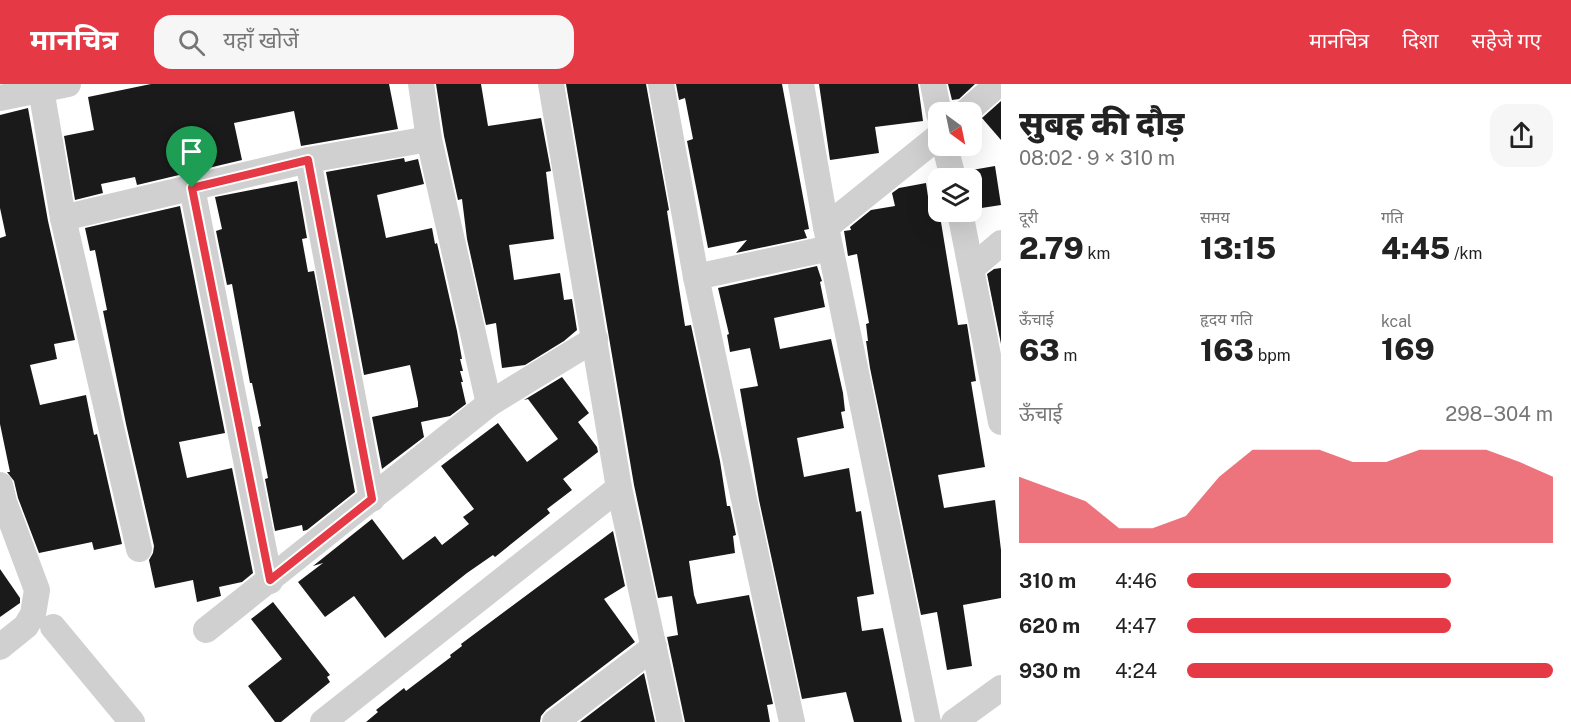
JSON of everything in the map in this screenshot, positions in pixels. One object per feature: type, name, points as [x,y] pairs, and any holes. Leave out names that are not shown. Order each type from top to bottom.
[{"type":"street","points":[[0,98],[68,84]]},
{"type":"street","points":[[421,84],[429,140],[489,404]]},
{"type":"street","points":[[551,84],[619,488],[670,722]]},
{"type":"street","points":[[661,84],[696,277],[792,722]]},
{"type":"street","points":[[801,84],[828,238],[928,722]]},
{"type":"street","points":[[933,84],[937,102]]},
{"type":"street","points":[[977,102],[998,84]]},
{"type":"street","points":[[41,89],[63,218],[139,549]]},
{"type":"street","points":[[63,218],[308,160],[429,140]]},
{"type":"street","points":[[696,277],[828,238],[928,145]]},
{"type":"street","points":[[308,160],[372,499]]},
{"type":"street","points":[[192,188],[270,580]]},
{"type":"street","points":[[962,222],[1001,422]]},
{"type":"street","points":[[972,268],[1001,243]]},
{"type":"street","points":[[206,630],[489,404],[595,339]]},
{"type":"street","points":[[323,722],[619,488]]},
{"type":"street","points":[[0,647],[26,626],[33,614],[37,590],[1,498]]},
{"type":"street","points":[[53,627],[132,722]]},
{"type":"street","points":[[555,722],[654,647]]},
{"type":"street","points":[[954,722],[1001,688]]},
{"type":"building","points":[[151,84],[389,84],[398,129],[301,146],[294,111],[234,123],[242,160],[137,185],[135,177],[101,184],[103,193],[75,200],[64,136],[94,130],[88,97]]},
{"type":"building","points":[[436,84],[481,84],[488,126],[541,118],[551,171],[546,172],[554,239],[509,245],[514,280],[560,273],[564,300],[572,299],[577,330],[564,341],[525,365],[502,368],[496,323],[486,325],[467,239],[462,199],[458,200],[444,136]]},
{"type":"building","points":[[566,84],[646,84],[669,210],[667,211],[685,326],[691,325],[720,461],[727,506],[730,506],[736,535],[733,536],[735,553],[689,561],[694,595],[697,604],[749,595],[773,704],[767,705],[770,722],[685,722],[667,637],[678,635],[672,596],[658,598],[634,485]]},
{"type":"building","points":[[676,84],[782,84],[809,229],[804,230],[807,238],[736,253],[747,240],[708,248],[687,141],[693,139],[685,98],[679,100]]},
{"type":"building","points":[[819,84],[918,84],[923,121],[875,127],[879,153],[830,160]]},
{"type":"building","points":[[948,84],[975,84],[959,99],[952,100]]},
{"type":"building","points":[[1001,101],[1001,140],[982,118]]},
{"type":"building","points":[[28,108],[48,221],[75,340],[54,344],[57,359],[30,365],[40,405],[86,395],[122,544],[94,550],[92,542],[39,553],[14,481],[7,472],[10,472],[0,424],[0,238],[6,236],[0,208],[0,115]]},
{"type":"building","points":[[404,158],[405,162],[418,159],[424,184],[377,195],[386,238],[432,228],[457,331],[463,371],[460,371],[463,382],[461,382],[466,404],[450,416],[421,422],[424,437],[382,469],[372,417],[418,407],[418,402],[410,365],[364,375],[326,172]]},
{"type":"building","points":[[995,166],[1001,205],[982,208],[982,168]]},
{"type":"building","points":[[297,181],[307,238],[302,239],[308,272],[314,271],[355,492],[307,530],[303,531],[302,525],[275,531],[258,427],[261,426],[252,383],[250,383],[232,284],[227,285],[216,231],[222,229],[215,197]]},
{"type":"building","points":[[926,183],[928,222],[941,222],[958,325],[967,324],[976,381],[971,382],[985,467],[938,475],[944,508],[995,500],[1001,550],[1001,598],[963,605],[972,666],[947,670],[937,612],[921,615],[870,368],[866,341],[868,341],[866,324],[869,323],[857,254],[848,256],[844,231],[851,230],[850,227],[871,210],[895,206],[892,193],[899,188]]},
{"type":"building","points":[[180,206],[225,433],[179,442],[187,478],[232,468],[253,573],[242,582],[219,587],[221,596],[197,602],[193,580],[155,588],[149,560],[154,546],[103,311],[107,310],[95,250],[90,251],[85,228]]},
{"type":"building","points":[[817,266],[822,281],[820,282],[825,307],[774,318],[780,349],[831,339],[843,393],[845,411],[841,412],[844,428],[797,438],[804,477],[849,468],[856,512],[861,511],[874,594],[857,597],[862,631],[883,628],[902,722],[854,722],[846,692],[802,699],[759,500],[740,389],[758,386],[750,348],[730,352],[727,335],[729,334],[718,288]]},
{"type":"building","points":[[1001,268],[1001,344],[987,274],[994,269]]},
{"type":"building","points":[[562,377],[589,413],[578,422],[597,447],[598,452],[563,479],[572,490],[547,509],[550,513],[495,557],[493,555],[467,573],[385,638],[354,596],[325,617],[298,582],[323,563],[313,566],[372,519],[403,560],[435,536],[442,545],[469,524],[463,517],[474,509],[441,466],[498,423],[527,462],[558,439],[528,399],[524,400]]},
{"type":"building","points":[[613,531],[625,586],[604,599],[635,642],[546,710],[540,722],[366,722],[378,712],[376,710],[404,688],[406,691],[451,657],[450,655],[462,646],[461,644]]},
{"type":"building","points":[[0,569],[20,598],[20,603],[0,617]]},
{"type":"building","points":[[273,602],[330,675],[327,677],[330,682],[281,722],[275,722],[248,686],[282,659],[251,619]]},
{"type":"building","points":[[644,673],[655,722],[580,722]]},
{"type":"route","points":[[308,160],[372,499],[270,580],[208,266],[192,188],[308,160]]}]
